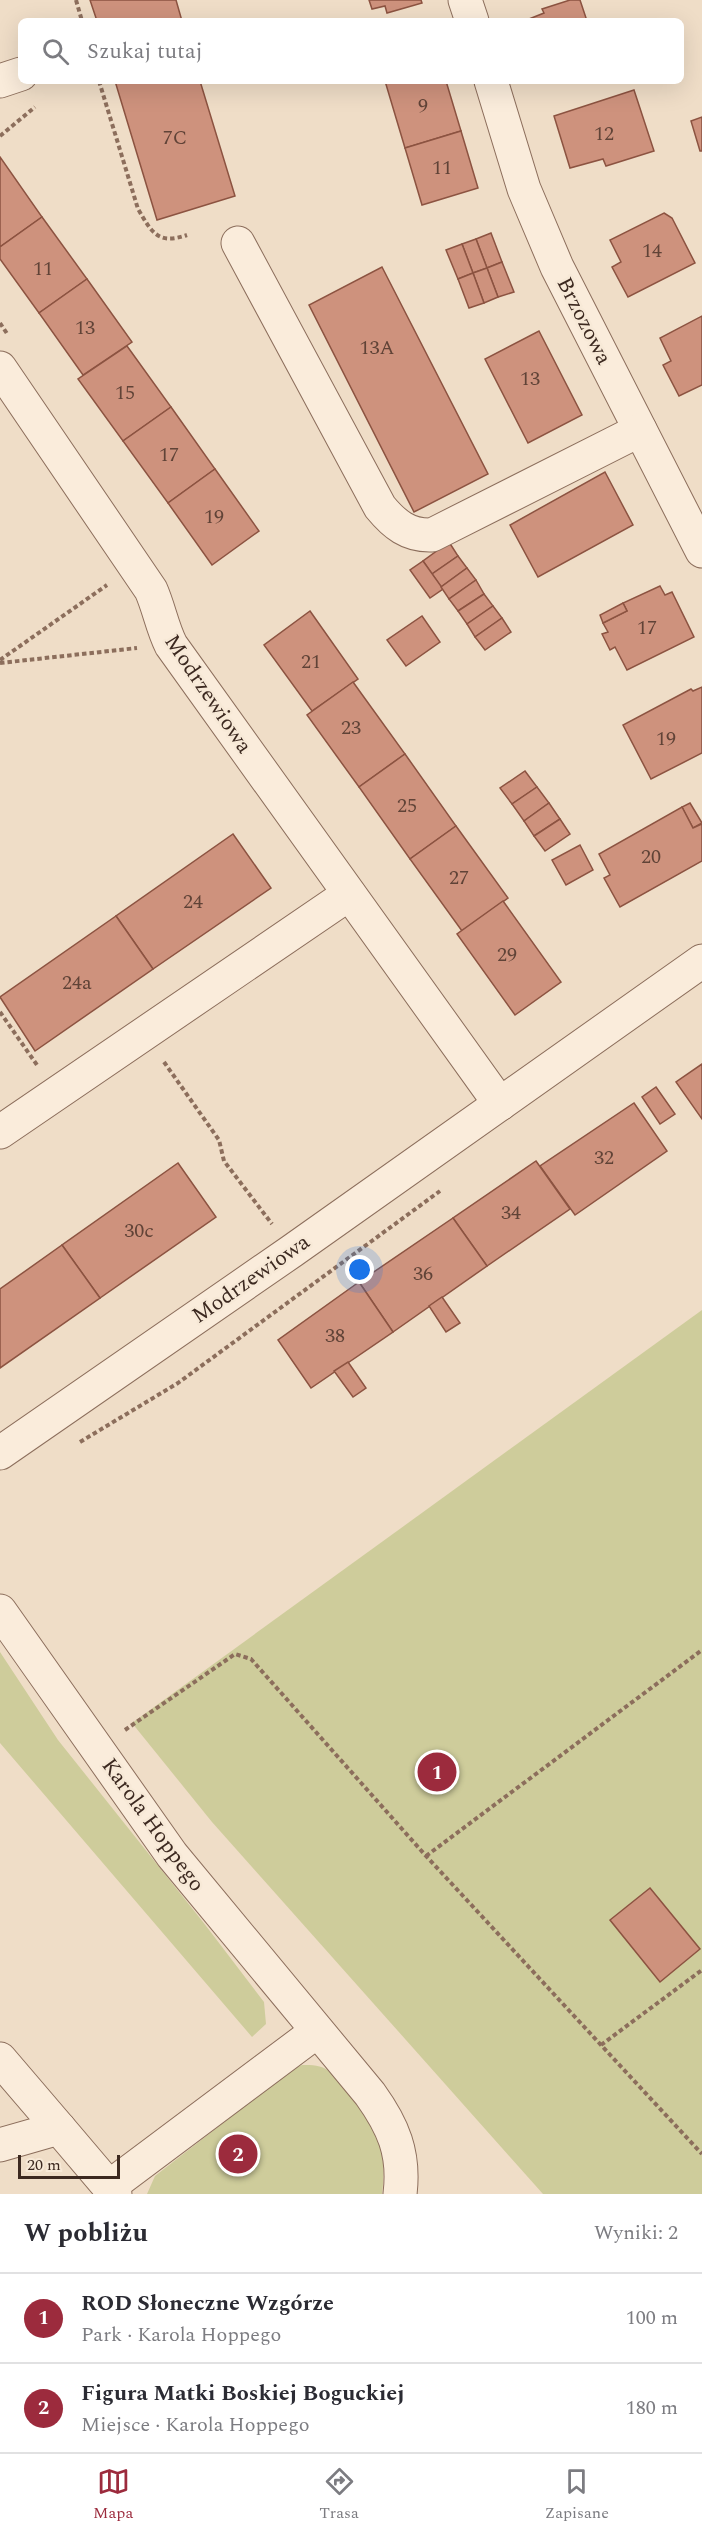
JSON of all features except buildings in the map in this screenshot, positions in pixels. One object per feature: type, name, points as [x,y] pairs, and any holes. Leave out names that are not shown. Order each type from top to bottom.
[{"type":"street","points":[[465,0],[471,18]]},
{"type":"street","points":[[0,81],[18,75]]},
{"type":"street","name":"Brzozowa","points":[[491,84],[524,189],[556,267],[702,551]]},
{"type":"street","points":[[238,243],[380,507],[391,521],[410,533],[432,536],[640,430]]},
{"type":"street","name":"Modrzewiowa","points":[[0,368],[134,566],[157,604],[163,629],[171,645],[500,1104]]},
{"type":"street","points":[[0,1132],[349,894]]},
{"type":"street","name":"Modrzewiowa","points":[[0,1453],[292,1251],[702,961]]},
{"type":"street","name":"Karola Hoppego","points":[[0,1611],[172,1855],[389,2120],[398,2145],[400,2194]]},
{"type":"street","points":[[0,2059],[112,2190],[316,2031]]},
{"type":"street","points":[[0,2145],[59,2128]]},
{"type":"path","points":[[76,0],[81,18]]},
{"type":"path","points":[[100,84],[138,210],[149,227],[164,239],[187,235]]},
{"type":"path","points":[[0,136],[36,106]]},
{"type":"path","points":[[0,661],[134,566]]},
{"type":"path","points":[[0,661],[171,645]]},
{"type":"path","points":[[0,1012],[38,1067]]},
{"type":"path","points":[[144,1034],[219,1140],[224,1161],[292,1251]]},
{"type":"path","points":[[426,1856],[702,1650]]},
{"type":"path","points":[[97,1749],[235,1654],[251,1659],[426,1856],[702,2154]]},
{"type":"path","points":[[602,2045],[702,1970]]},
{"type":"shaded area","points":[[702,1310],[702,2194],[543,2194],[212,1822],[132,1723]]},
{"type":"shaded area","points":[[0,1652],[58,1740],[264,2002],[266,2024],[252,2037],[0,1743]]},
{"type":"shaded area","points":[[302,2065],[320,2066],[329,2071],[343,2085],[367,2118],[381,2148],[382,2194],[147,2194],[155,2176],[291,2070]]},
{"type":"place","name":"ROD Słoneczne Wzgórze","points":[[437,1772]]},
{"type":"place","name":"Figura Matki Boskiej Boguckiej","points":[[238,2154]]}]
